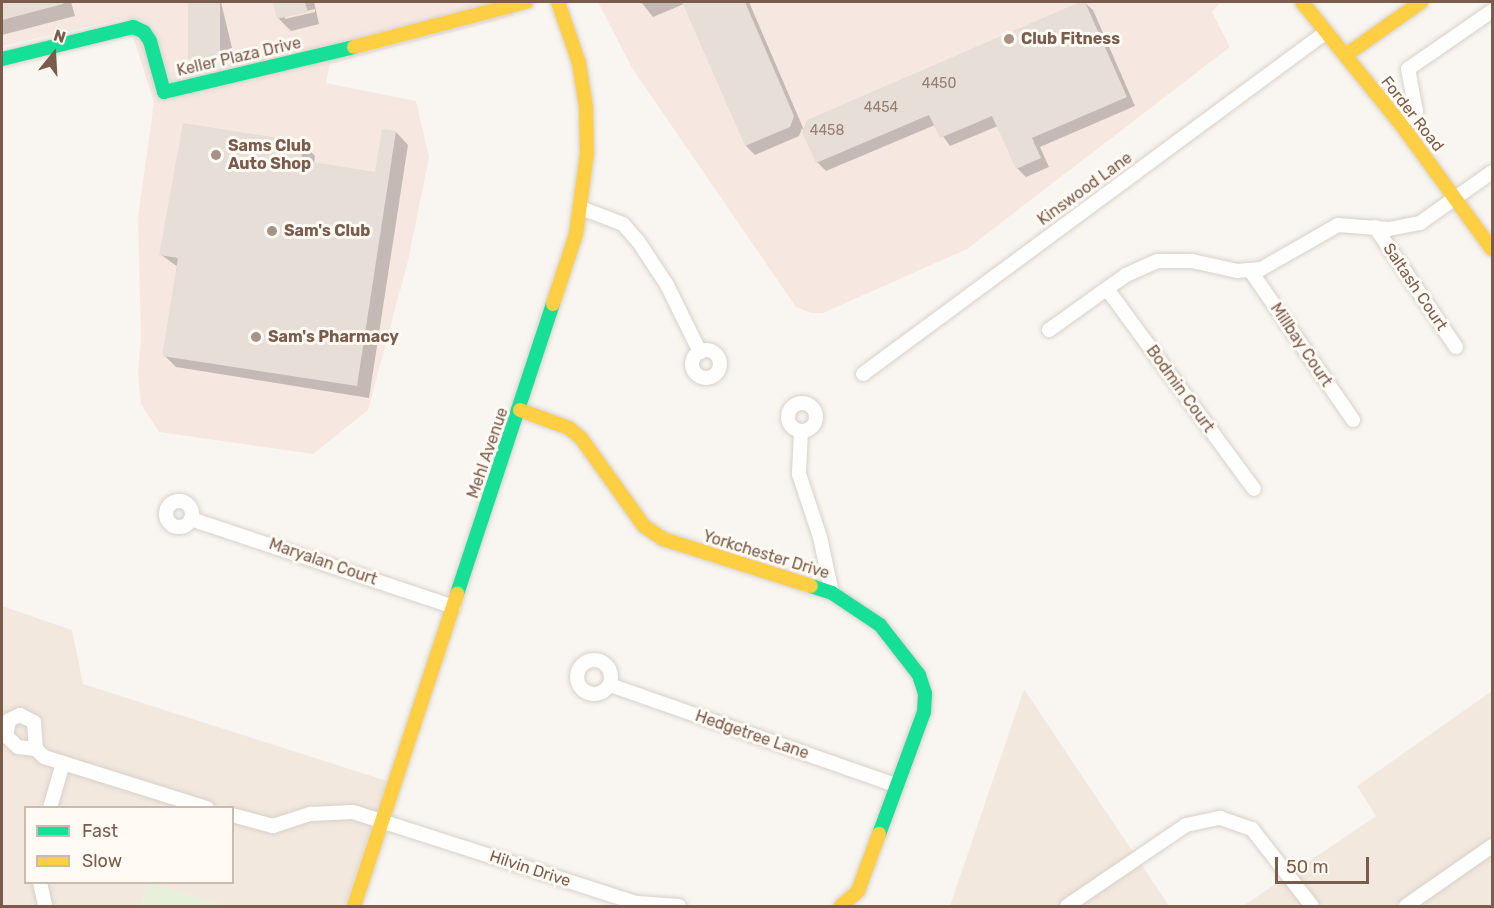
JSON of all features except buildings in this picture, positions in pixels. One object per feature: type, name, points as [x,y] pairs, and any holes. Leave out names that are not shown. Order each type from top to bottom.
[{"type":"street","name":"Keller Plaza Drive","points":[[2,59],[134,27],[144,32],[150,41],[164,92],[503,5],[526,2]]},
{"type":"street","name":"Mehl Avenue","points":[[354,906],[570,259],[581,208],[587,154],[586,107],[574,46],[558,2]]},
{"type":"street","name":"Forder Road","points":[[1302,2],[1400,123],[1492,249]]},
{"type":"street","points":[[1346,55],[1421,2]]},
{"type":"street","points":[[1400,123],[1416,111],[1408,69],[1492,11]]},
{"type":"street","name":"Kinswood Lane","points":[[863,374],[1326,32]]},
{"type":"street","points":[[1049,330],[1107,289],[1158,261],[1192,261],[1250,270],[1262,269],[1338,225],[1404,228],[1420,223],[1457,200],[1492,172]]},
{"type":"street","points":[[581,208],[623,224],[638,241],[667,285],[700,352]]},
{"type":"street","name":"Saltash Court","points":[[1375,227],[1456,347]]},
{"type":"street","name":"Millbay Court","points":[[1250,270],[1353,420]]},
{"type":"street","name":"Bodmin Court","points":[[1107,289],[1254,489]]},
{"type":"street","name":"Yorkchester Drive","points":[[520,410],[569,428],[581,438],[644,526],[663,538],[832,593],[880,625],[919,675],[925,694],[924,712],[895,785],[858,891],[841,906]]},
{"type":"street","points":[[801,431],[799,474],[820,537],[832,593]]},
{"type":"street","name":"Maryalan Court","points":[[191,519],[454,607]]},
{"type":"street","name":"Hedgetree Lane","points":[[610,685],[895,785]]},
{"type":"street","points":[[36,749],[44,757],[204,806]]},
{"type":"street","points":[[50,806],[63,763]]},
{"type":"street","name":"Hilvin Drive","points":[[234,816],[273,826],[334,811],[383,821],[637,903],[680,906]]},
{"type":"street","points":[[1067,906],[1186,825],[1220,818],[1252,829],[1311,906]]},
{"type":"street","points":[[1406,906],[1492,846]]},
{"type":"street","points":[[40,884],[45,906]]},
{"type":"shaded area","points":[[2,2],[508,2],[514,16],[330,64],[326,83],[416,101],[429,157],[408,261],[368,410],[313,454],[159,432],[141,404],[138,373],[141,338],[138,217],[154,102],[127,18],[2,46]]},
{"type":"shaded area","points":[[598,2],[1221,2],[1212,12],[1230,47],[967,249],[823,313],[811,313],[796,307],[632,68]]},
{"type":"shaded area","points":[[2,606],[72,630],[83,684],[387,781],[345,906],[225,906],[152,884],[234,884],[234,806],[24,806],[24,884],[149,884],[141,906],[2,906]]},
{"type":"shaded area","points":[[1024,689],[1169,906],[950,906]]},
{"type":"shaded area","points":[[1492,691],[1492,906],[1243,906],[1376,816],[1357,786]]},
{"type":"green space","points":[[149,884],[152,884],[225,906],[141,906]]},
{"type":"traffic: fast","points":[[2,59],[133,27],[144,32],[150,41],[164,92],[354,47]]},
{"type":"traffic: fast","points":[[457,594],[553,304]]},
{"type":"traffic: fast","points":[[811,586],[832,593],[880,625],[919,675],[925,694],[924,712],[879,834]]},
{"type":"traffic: slow","points":[[354,47],[526,2]]},
{"type":"traffic: slow","points":[[553,304],[576,234],[587,154],[586,107],[579,63],[558,2]]},
{"type":"traffic: slow","points":[[1302,2],[1400,123],[1492,249]]},
{"type":"traffic: slow","points":[[1346,55],[1421,2]]},
{"type":"traffic: slow","points":[[520,410],[569,428],[581,438],[644,526],[663,539],[811,586]]},
{"type":"traffic: slow","points":[[354,906],[457,594]]},
{"type":"traffic: slow","points":[[841,906],[858,891],[879,834]]},
{"type":"place","name":"Club Fitness","points":[[1009,39]]},
{"type":"place","name":"Sams Club Auto Shop","points":[[216,155]]},
{"type":"place","name":"Sam's Club","points":[[272,231]]},
{"type":"place","name":"Sam's Pharmacy","points":[[256,337]]}]
